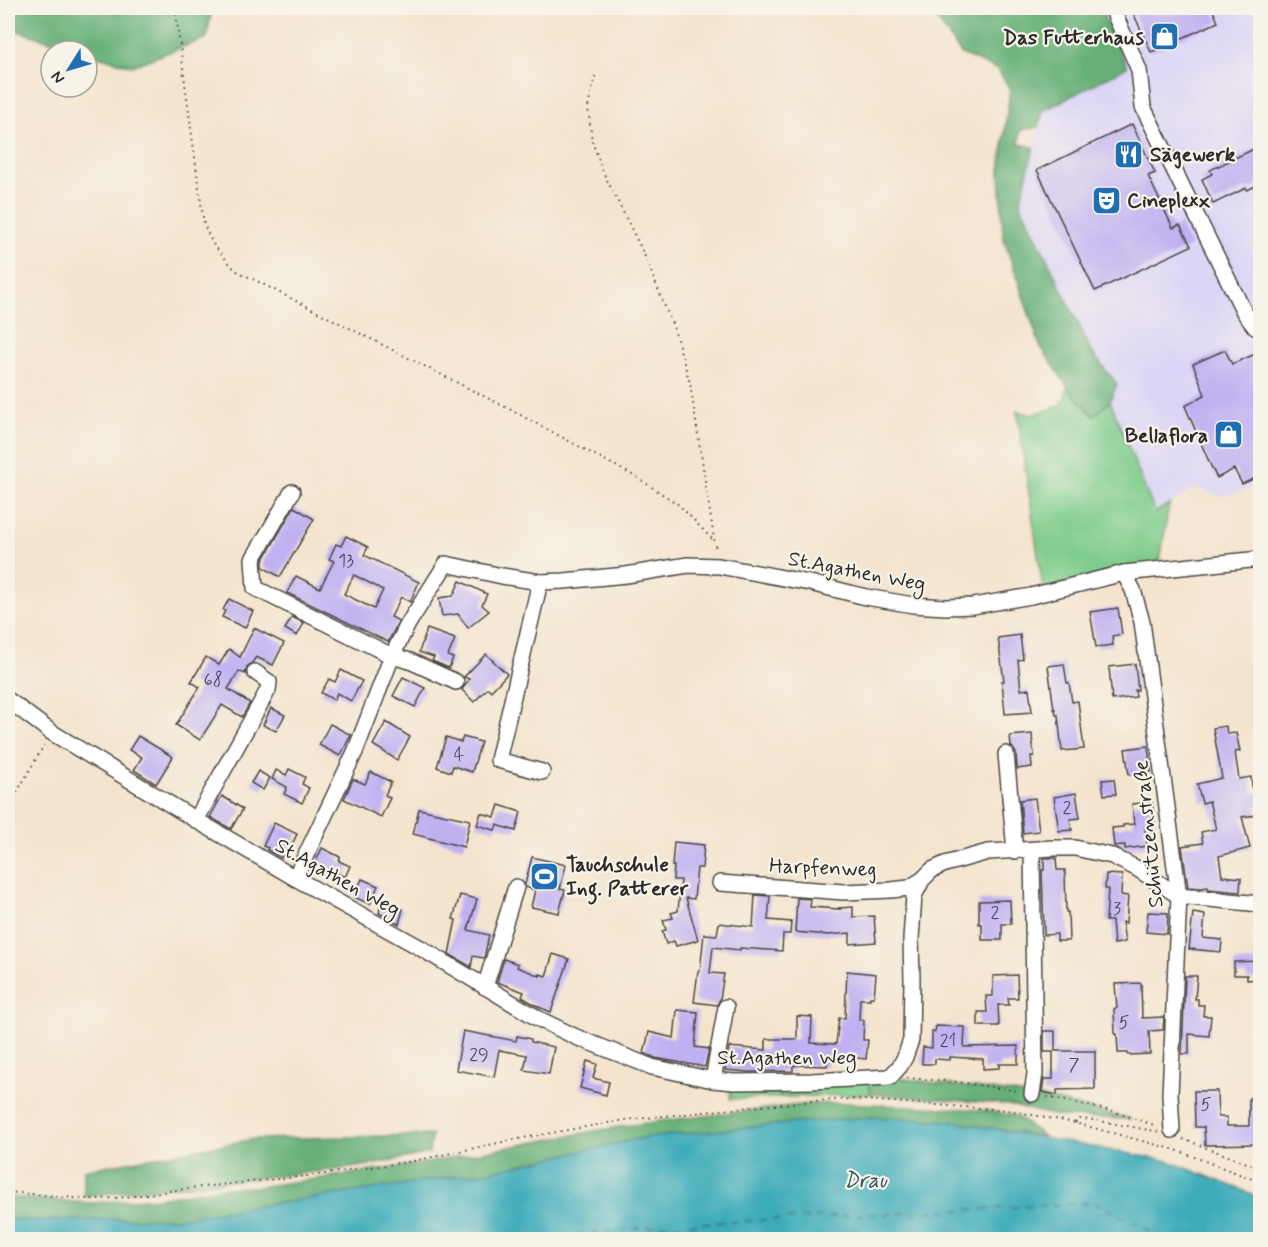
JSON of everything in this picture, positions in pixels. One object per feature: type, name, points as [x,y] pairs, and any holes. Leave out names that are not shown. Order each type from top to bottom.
[{"type":"street","points":[[1112,8],[1139,70],[1143,107],[1244,312],[1255,327],[1260,327]]},
{"type":"street","points":[[292,492],[253,559],[255,588],[392,656],[410,661],[456,682]]},
{"type":"street","name":"St.Agathen Weg","points":[[392,656],[408,624],[446,564],[540,582],[626,575],[688,566],[719,566],[810,583],[866,597],[913,605],[945,607],[973,606],[1031,596],[1124,573],[1260,559]]},
{"type":"street","name":"Schützenstraße","points":[[1124,573],[1133,590],[1142,622],[1179,896],[1170,1094],[1172,1133]]},
{"type":"street","points":[[540,582],[498,760],[542,772]]},
{"type":"street","points":[[295,878],[355,752],[392,656]]},
{"type":"street","points":[[196,820],[268,690],[269,682],[255,672]]},
{"type":"street","name":"St.Agathen Weg","points":[[8,700],[51,732],[196,820],[419,946],[539,1019],[576,1037],[652,1067],[713,1080],[812,1081],[890,1077]]},
{"type":"street","points":[[1006,754],[1015,851]]},
{"type":"street","points":[[890,1077],[900,1066],[911,1040],[914,896],[922,880],[932,870],[988,852],[1075,848],[1112,856],[1136,868],[1179,896],[1260,904]]},
{"type":"street","points":[[1032,850],[1035,1074],[1032,1094]]},
{"type":"street","name":"Harpfenweg","points":[[720,883],[844,892],[909,888],[922,880]]},
{"type":"street","points":[[485,987],[516,887]]},
{"type":"street","points":[[713,1080],[726,1007]]},
{"type":"path","points":[[175,8],[204,225],[213,244],[235,270],[638,478],[679,505],[714,541]]},
{"type":"path","points":[[595,76],[588,108],[592,141],[603,172],[643,252],[674,329],[690,383],[719,566]]},
{"type":"path","points":[[8,808],[51,732]]},
{"type":"path","points":[[890,1077],[958,1082],[1032,1094],[1112,1111],[1260,1168]]},
{"type":"path","points":[[8,1192],[88,1199],[117,1198],[325,1174],[414,1161],[517,1139],[625,1120],[852,1099],[1007,1110],[1075,1123],[1176,1150],[1260,1182]]},
{"type":"path","points":[[1075,1123],[1080,1119],[1094,1120],[1172,1133]]},
{"type":"shaded area","points":[[1100,8],[1260,8],[1260,487],[1222,496],[1195,488],[1155,514],[1110,401],[1117,384],[1093,354],[1020,203],[1043,111],[1127,67]]},
{"type":"green space","points":[[8,8],[212,8],[207,38],[132,66],[99,56],[99,39],[43,39],[8,28]]},
{"type":"green space","points":[[929,8],[1100,8],[1127,67],[1043,111],[1039,127],[1021,130],[1019,144],[1034,147],[1020,203],[1093,354],[1117,384],[1110,401],[1094,416],[1072,393],[1040,346],[1003,237],[1000,171],[1010,89],[998,70],[961,54]]},
{"type":"green space","points":[[1068,387],[1093,416],[1110,401],[1155,513],[1169,504],[1160,561],[1043,589],[1017,411],[1032,415],[1062,405]]},
{"type":"green space","points":[[898,1078],[1036,1096],[1131,1119],[1063,1117],[1004,1104],[871,1094],[868,1082]]},
{"type":"green space","points":[[868,1082],[871,1094],[730,1099],[731,1086]]},
{"type":"green space","points":[[848,1103],[982,1110],[1016,1116],[1045,1137],[951,1121],[876,1117],[791,1123],[642,1138],[486,1172],[179,1218],[35,1221],[8,1219],[8,1197],[91,1203],[157,1198],[220,1188],[259,1187],[419,1164],[659,1121],[809,1104]]},
{"type":"green space","points":[[432,1135],[429,1153],[371,1165],[84,1196],[84,1170],[254,1139]]},
{"type":"water","name":"Drau","points":[[876,1117],[951,1121],[1169,1161],[1260,1197],[1260,1239],[8,1239],[8,1219],[35,1221],[179,1218],[486,1172],[642,1138]]},
{"type":"building","name":"Das Futterhaus","points":[[1131,8],[1212,8],[1218,22],[1151,52]]},
{"type":"building","name":"Cineplexx","points":[[1132,124],[1155,173],[1148,176],[1173,228],[1180,225],[1191,246],[1095,291],[1037,170]]},
{"type":"building","points":[[1260,146],[1260,184],[1247,190],[1246,188],[1213,204],[1202,179],[1212,174],[1210,170]]},
{"type":"building","name":"Bellaflora","points":[[1225,350],[1232,364],[1260,352],[1260,476],[1242,484],[1234,469],[1217,478],[1185,406],[1205,395],[1193,364]]},
{"type":"building","points":[[294,507],[314,519],[280,577],[263,567],[263,561]]},
{"type":"building","points":[[346,536],[368,547],[364,555],[419,582],[410,602],[401,597],[391,617],[399,621],[388,642],[287,593],[296,576],[320,588],[334,561],[329,559],[336,544],[341,546]],"holes":[[[354,575],[383,590],[374,609],[344,594]]]},
{"type":"building","points":[[460,581],[487,594],[482,605],[489,611],[468,628],[458,614],[442,616],[439,598],[453,596]]},
{"type":"building","points":[[229,599],[253,611],[245,628],[222,617]]},
{"type":"building","points":[[1118,608],[1122,634],[1112,636],[1113,645],[1096,647],[1090,612]]},
{"type":"building","points":[[292,617],[304,623],[297,636],[285,629]]},
{"type":"building","points":[[254,628],[284,643],[273,665],[256,657],[247,667],[245,674],[239,671],[228,689],[250,703],[242,717],[222,705],[200,740],[176,725],[200,687],[191,682],[206,657],[219,665],[229,649],[240,657]]},
{"type":"building","points":[[427,629],[455,639],[448,656],[453,658],[449,668],[432,661],[434,657],[419,652]]},
{"type":"building","points":[[1020,635],[1023,659],[1018,660],[1021,690],[1029,689],[1032,712],[1005,714],[1002,681],[1004,681],[998,638]]},
{"type":"building","points":[[486,654],[507,674],[491,691],[488,688],[474,702],[462,690],[469,679],[464,677]]},
{"type":"building","points":[[1064,664],[1072,702],[1078,701],[1084,749],[1062,751],[1058,715],[1054,709],[1048,666]]},
{"type":"building","points":[[1135,664],[1138,690],[1135,690],[1136,697],[1112,700],[1109,667]]},
{"type":"building","points":[[341,670],[362,681],[351,701],[337,693],[334,700],[321,693],[329,679],[335,682]]},
{"type":"building","points":[[403,677],[425,688],[415,707],[393,696]]},
{"type":"building","points":[[271,708],[285,715],[276,731],[263,725]]},
{"type":"building","points":[[386,722],[410,737],[397,760],[373,745]]},
{"type":"building","points":[[330,724],[351,735],[340,756],[319,745]]},
{"type":"building","points":[[1226,726],[1227,734],[1236,733],[1240,751],[1235,752],[1239,779],[1251,777],[1253,793],[1259,793],[1260,805],[1256,806],[1257,815],[1242,817],[1250,848],[1219,856],[1222,876],[1241,878],[1240,892],[1208,889],[1208,887],[1188,887],[1182,846],[1203,843],[1201,832],[1216,829],[1209,801],[1202,803],[1197,784],[1222,778],[1213,728]]},
{"type":"building","points":[[1032,734],[1034,756],[1031,756],[1032,767],[1017,769],[1016,753],[1011,746],[1010,736]]},
{"type":"building","points":[[138,736],[173,757],[156,784],[134,770],[142,757],[129,750]]},
{"type":"building","points":[[446,737],[461,742],[463,737],[481,742],[472,772],[453,766],[451,772],[437,767]]},
{"type":"building","points":[[1148,746],[1151,772],[1129,775],[1125,749]]},
{"type":"building","points":[[289,769],[305,777],[302,784],[309,788],[302,803],[284,794],[287,787],[272,779],[276,770],[286,775]]},
{"type":"building","points":[[258,771],[270,778],[263,790],[251,783]]},
{"type":"building","points":[[371,772],[391,782],[385,795],[390,798],[381,817],[344,799],[353,779],[365,784]]},
{"type":"building","points":[[1114,779],[1116,794],[1104,795],[1102,780]]},
{"type":"building","points":[[1076,793],[1080,818],[1070,819],[1072,830],[1059,831],[1054,797]]},
{"type":"building","points":[[222,796],[243,809],[231,829],[210,817]]},
{"type":"building","points":[[1035,798],[1039,831],[1023,833],[1020,800]]},
{"type":"building","points":[[1152,802],[1155,826],[1145,827],[1147,846],[1125,849],[1125,845],[1114,846],[1112,828],[1134,824],[1132,804]]},
{"type":"building","points":[[499,805],[521,812],[516,831],[497,825],[495,830],[477,825],[481,813],[495,817]]},
{"type":"building","points":[[419,809],[470,820],[464,847],[413,834]]},
{"type":"building","points":[[274,823],[297,834],[286,857],[283,855],[281,858],[263,846]]},
{"type":"building","points":[[674,842],[704,845],[702,868],[697,868],[694,899],[686,898],[698,940],[676,946],[674,941],[666,944],[662,931],[666,930],[663,920],[673,918],[671,913],[678,911],[681,880],[673,880]]},
{"type":"building","points":[[322,848],[340,857],[339,861],[350,866],[345,877],[335,872],[331,880],[312,870]]},
{"type":"building","name":"Tauchschule Ing. Patterer","points":[[532,857],[566,865],[560,889],[565,890],[559,913],[531,907],[535,890],[525,887],[525,884]]},
{"type":"building","points":[[1044,858],[1056,858],[1057,870],[1065,870],[1069,941],[1057,941],[1057,934],[1044,935],[1042,870],[1044,870]]},
{"type":"building","points":[[1106,874],[1122,875],[1121,895],[1128,896],[1126,923],[1122,922],[1125,942],[1114,944],[1112,921],[1106,921],[1108,889],[1105,889]]},
{"type":"building","points":[[362,879],[378,886],[370,904],[354,897]]},
{"type":"building","points":[[460,895],[477,899],[468,930],[489,935],[484,958],[473,956],[471,967],[449,954],[456,920],[453,919]]},
{"type":"building","points":[[755,895],[770,896],[768,920],[791,922],[790,934],[783,934],[782,951],[713,947],[710,973],[724,974],[720,999],[717,1005],[694,1002],[704,934],[717,935],[719,923],[753,927]]},
{"type":"building","points":[[797,898],[811,899],[810,907],[840,909],[853,907],[853,917],[874,916],[876,942],[850,944],[850,933],[828,935],[795,932]]},
{"type":"building","points":[[1010,900],[1011,924],[1002,924],[1002,940],[982,940],[979,901]]},
{"type":"building","points":[[381,903],[403,909],[399,924],[379,913]]},
{"type":"building","points":[[1148,912],[1168,913],[1167,934],[1146,932]]},
{"type":"building","points":[[1193,913],[1205,915],[1203,938],[1222,940],[1221,952],[1189,949]]},
{"type":"building","points":[[553,954],[569,959],[551,1012],[522,997],[524,992],[497,982],[504,959],[518,964],[517,967],[546,976]]},
{"type":"building","points":[[1260,961],[1260,979],[1247,980],[1247,975],[1234,975],[1234,962]]},
{"type":"building","points":[[847,971],[876,974],[874,997],[860,999],[859,1020],[864,1020],[863,1040],[868,1040],[866,1059],[828,1058],[827,1066],[793,1065],[793,1071],[725,1070],[729,1047],[766,1050],[766,1039],[797,1039],[797,1016],[812,1017],[811,1043],[836,1044],[839,1018],[845,1018]]},
{"type":"building","points":[[1017,975],[1018,998],[1008,998],[1009,1005],[998,1005],[999,1026],[978,1026],[978,1012],[987,1012],[986,996],[993,996],[993,976]]},
{"type":"building","points":[[1185,976],[1197,976],[1195,999],[1198,999],[1198,1005],[1204,1005],[1203,1016],[1211,1016],[1209,1036],[1189,1034],[1189,1054],[1182,1054]]},
{"type":"building","points":[[1141,983],[1142,1018],[1164,1017],[1163,1030],[1149,1031],[1150,1054],[1118,1053],[1117,1034],[1115,1034],[1114,1009],[1117,1008],[1115,984]]},
{"type":"building","points":[[677,1010],[698,1012],[695,1047],[709,1049],[705,1067],[655,1058],[644,1053],[649,1032],[674,1038]]},
{"type":"building","points":[[936,1026],[965,1027],[964,1047],[1018,1046],[1018,1064],[999,1064],[999,1068],[983,1069],[983,1059],[950,1057],[950,1060],[935,1059],[935,1064],[922,1064],[923,1047],[932,1048],[932,1032],[935,1032]]},
{"type":"building","points":[[463,1031],[516,1041],[517,1036],[554,1047],[549,1074],[524,1070],[527,1055],[499,1050],[494,1077],[456,1070]]},
{"type":"building","points":[[1044,1031],[1055,1031],[1055,1051],[1095,1051],[1095,1089],[1057,1090],[1057,1095],[1042,1092],[1044,1079],[1053,1079],[1053,1052],[1044,1052]]},
{"type":"building","points":[[587,1061],[597,1064],[593,1078],[609,1082],[606,1095],[580,1088]]},
{"type":"building","points":[[1194,1091],[1217,1091],[1218,1117],[1227,1117],[1227,1126],[1249,1126],[1249,1098],[1260,1098],[1260,1144],[1205,1145],[1204,1127],[1195,1127]]},
{"type":"ferry route","points":[[521,1240],[670,1225],[1096,1203],[1168,1240]]},
{"type":"place","name":"Das Futterhaus","points":[[1165,37]]},
{"type":"place","name":"Sägewerk","points":[[1129,154]]},
{"type":"place","name":"Cineplexx","points":[[1106,200]]},
{"type":"place","name":"Bellaflora","points":[[1229,435]]},
{"type":"place","name":"Tauchschule Ing. Patterer","points":[[545,876]]}]
